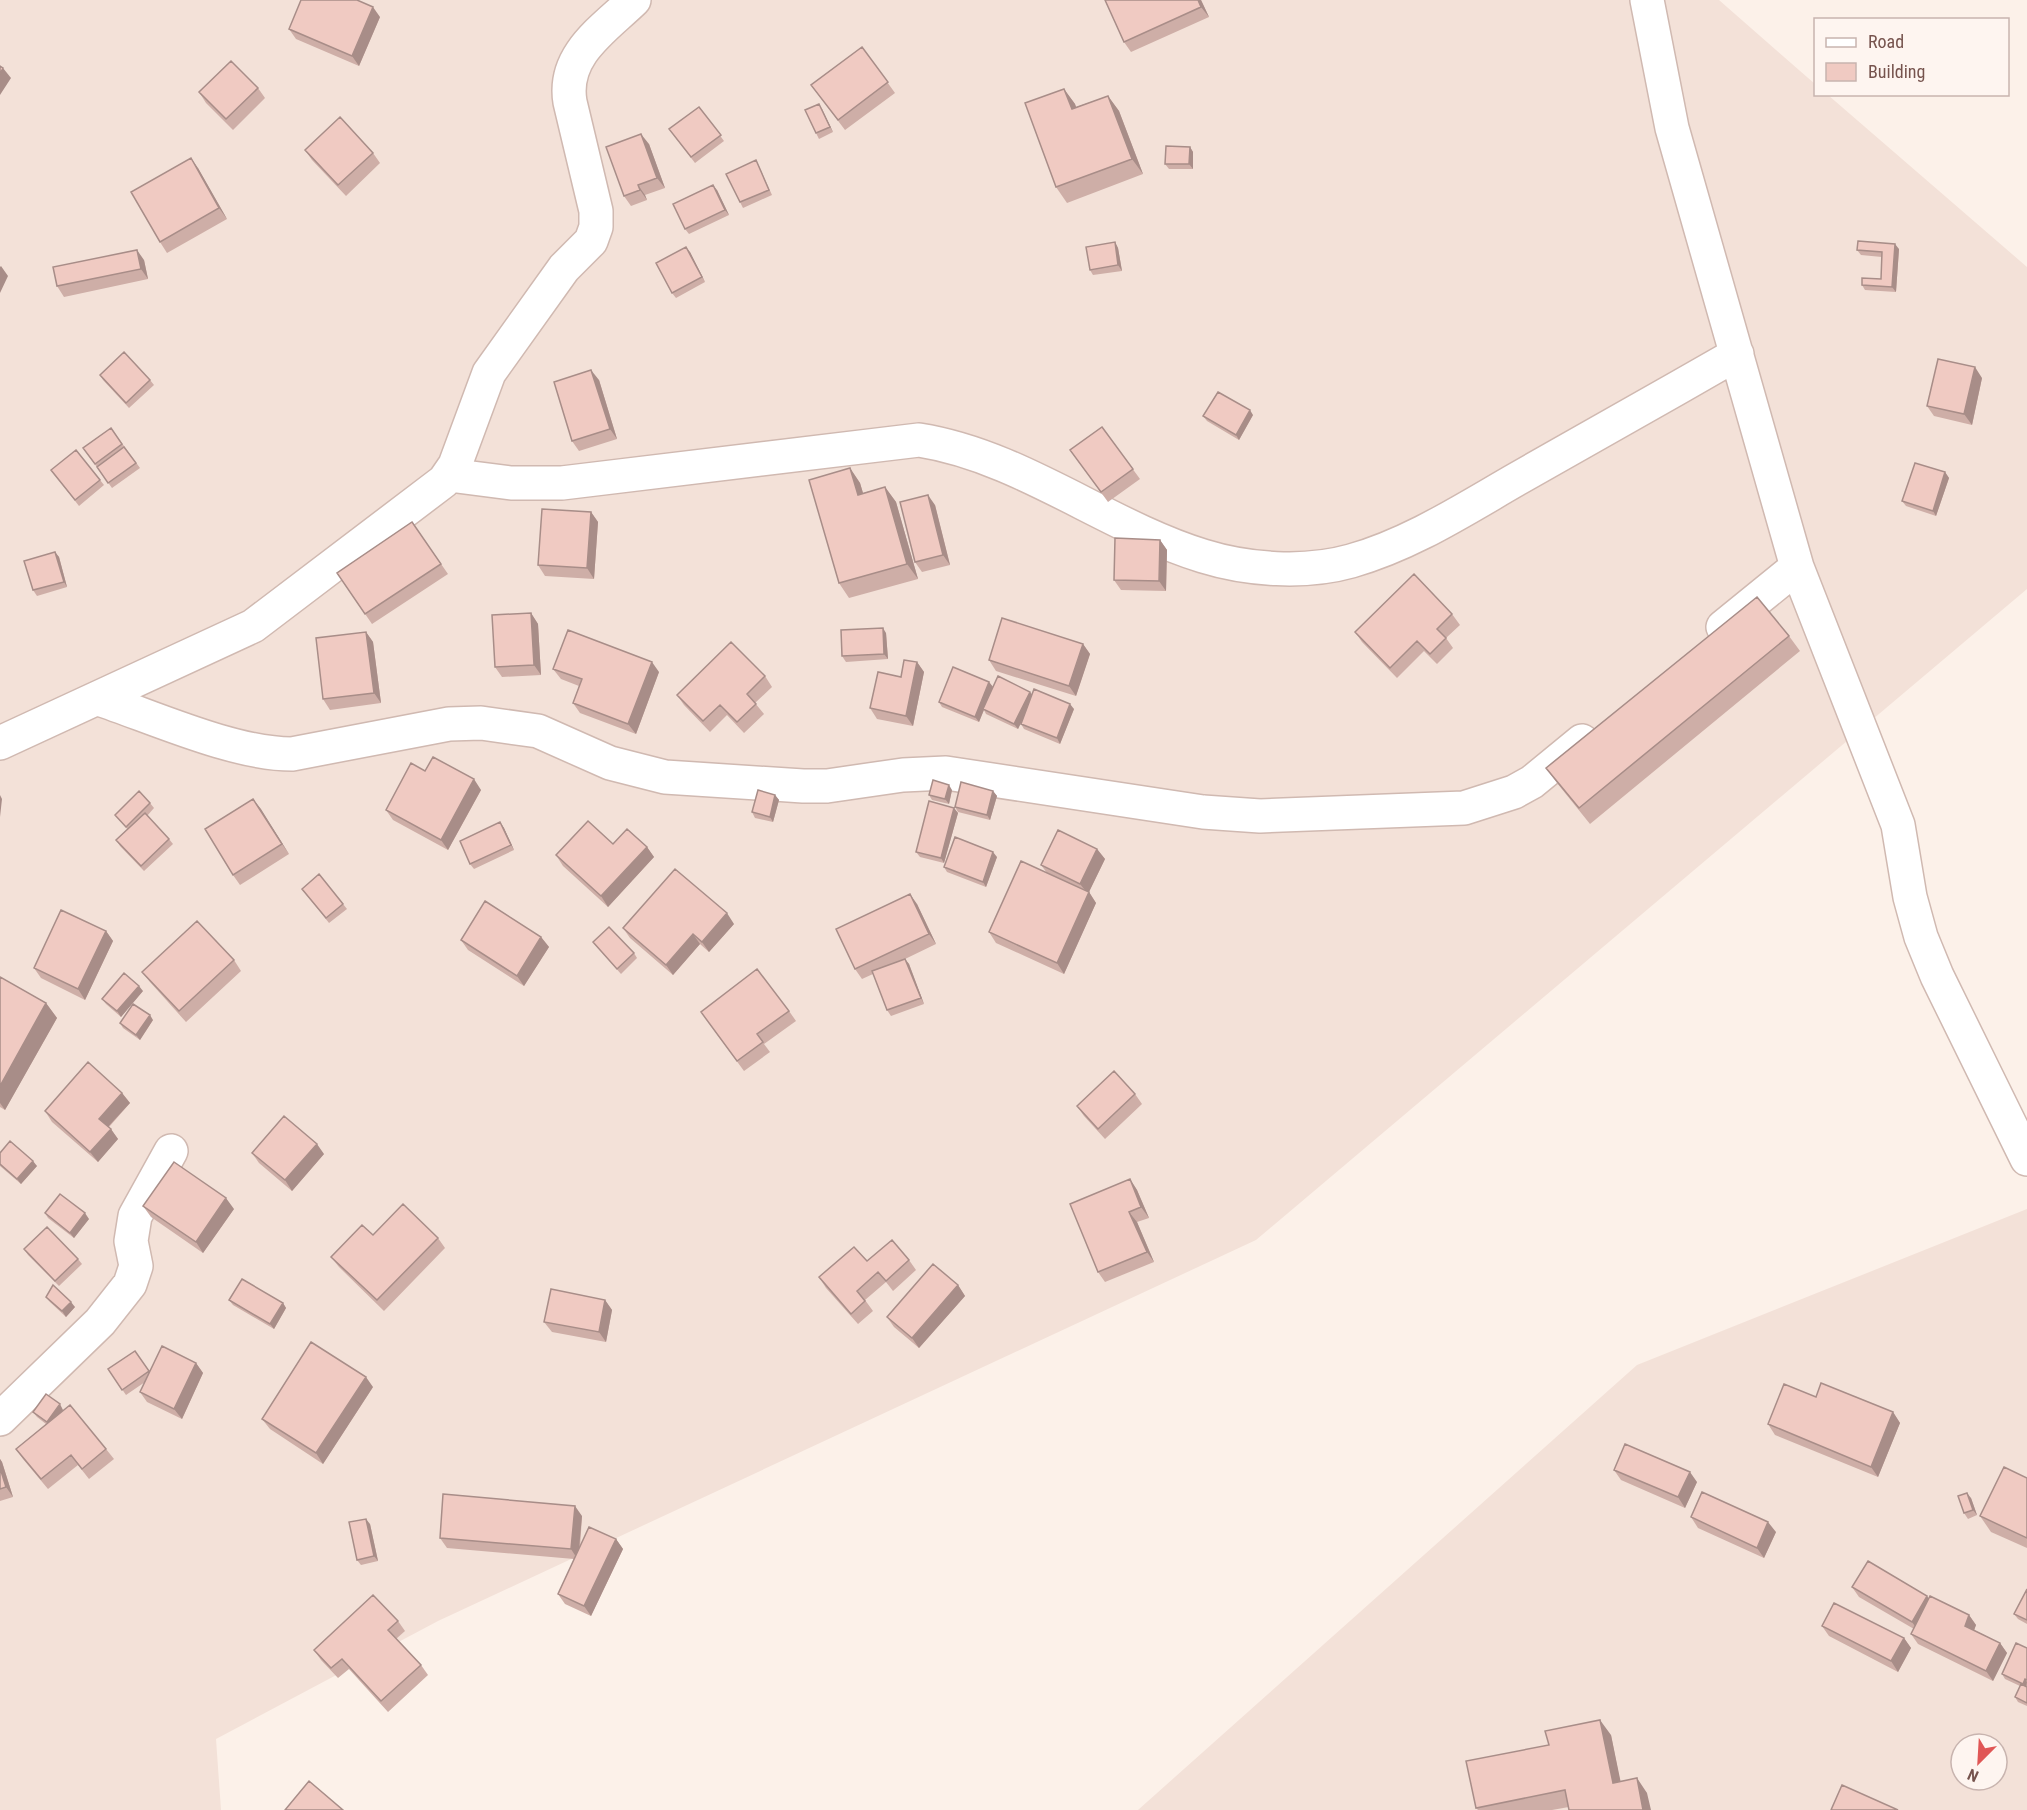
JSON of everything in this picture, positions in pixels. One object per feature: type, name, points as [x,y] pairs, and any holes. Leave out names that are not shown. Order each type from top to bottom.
[{"type":"street","points":[[0,743],[254,626],[449,475],[489,373],[564,268],[591,241],[596,227],[596,211],[567,89],[577,56],[634,0]]},
{"type":"street","points":[[1647,0],[1672,128],[1797,567],[1898,825],[1910,897],[1921,937],[1937,976],[2027,1159]]},
{"type":"street","points":[[449,475],[511,483],[562,483],[919,440],[951,445],[986,458],[1169,543],[1204,556],[1265,567],[1317,566],[1349,561],[1427,530],[1737,354]]},
{"type":"street","points":[[1696,649],[1797,567]]},
{"type":"street","points":[[99,699],[243,748],[271,754],[292,754],[449,724],[481,723],[538,731],[610,763],[665,777],[827,786],[903,775],[946,774],[1203,813],[1260,816],[1464,808],[1483,803],[1514,792],[1532,782],[1605,723]]},
{"type":"street","points":[[0,1419],[100,1322],[130,1284],[136,1266],[131,1241],[135,1216],[171,1151]]},
{"type":"shaded area","points":[[0,0],[1719,0],[1814,83],[1814,96],[1829,96],[2027,267],[2027,589],[1256,1240],[438,1621],[216,1739],[221,1810],[0,1810]]},
{"type":"shaded area","points":[[2027,1209],[2027,1810],[1138,1810],[1637,1365]]},
{"type":"building","points":[[301,0],[357,0],[373,7],[352,56],[289,29]]},
{"type":"building","points":[[1105,0],[1198,0],[1201,7],[1124,42]]},
{"type":"building","points":[[862,47],[888,82],[838,120],[811,85]]},
{"type":"building","points":[[231,61],[258,88],[226,119],[199,92]]},
{"type":"building","points":[[1064,89],[1072,109],[1108,96],[1132,159],[1056,187],[1025,103]]},
{"type":"building","points":[[819,104],[830,127],[816,133],[805,110]]},
{"type":"building","points":[[699,107],[721,135],[691,157],[669,129]]},
{"type":"building","points":[[340,117],[373,153],[338,185],[305,150]]},
{"type":"building","points":[[641,134],[657,178],[638,185],[640,190],[624,196],[606,147]]},
{"type":"building","points":[[1166,146],[1190,147],[1189,164],[1165,164]]},
{"type":"building","points":[[191,158],[219,208],[160,242],[131,192]]},
{"type":"building","points":[[756,160],[769,190],[740,202],[726,174]]},
{"type":"building","points":[[713,185],[725,210],[685,229],[673,204]]},
{"type":"building","points":[[1858,241],[1895,244],[1892,287],[1862,285],[1862,278],[1881,279],[1882,252],[1857,250]]},
{"type":"building","points":[[1115,242],[1118,265],[1090,270],[1086,247]]},
{"type":"building","points":[[686,247],[702,277],[672,293],[656,263]]},
{"type":"building","points":[[137,250],[141,269],[57,286],[53,267]]},
{"type":"building","points":[[124,352],[150,380],[126,403],[100,375]]},
{"type":"building","points":[[1938,359],[1975,367],[1964,414],[1927,406]]},
{"type":"building","points":[[591,370],[610,429],[572,441],[554,382]]},
{"type":"building","points":[[1218,392],[1250,410],[1236,435],[1203,416]]},
{"type":"building","points":[[1102,427],[1133,469],[1101,492],[1070,450]]},
{"type":"building","points":[[111,428],[122,444],[95,464],[83,448]]},
{"type":"building","points":[[124,447],[136,463],[108,483],[97,467]]},
{"type":"building","points":[[76,450],[100,480],[75,500],[51,470]]},
{"type":"building","points":[[1915,463],[1945,472],[1933,511],[1902,501]]},
{"type":"building","points":[[850,468],[858,495],[885,487],[907,564],[839,583],[809,480]]},
{"type":"building","points":[[928,495],[943,555],[915,562],[900,502]]},
{"type":"building","points":[[542,509],[591,512],[587,568],[538,565]]},
{"type":"building","points":[[412,522],[441,564],[365,614],[337,573]]},
{"type":"building","points":[[1115,538],[1160,540],[1159,581],[1114,580]]},
{"type":"building","points":[[55,552],[64,582],[33,590],[24,561]]},
{"type":"building","points":[[1414,574],[1452,614],[1437,629],[1446,638],[1430,654],[1417,641],[1390,668],[1355,632]]},
{"type":"building","points":[[1757,597],[1789,636],[1579,808],[1546,768]]},
{"type":"building","points":[[531,613],[534,665],[495,667],[492,615]]},
{"type":"building","points":[[1002,618],[1083,644],[1069,686],[989,660]]},
{"type":"building","points":[[883,628],[884,654],[842,656],[841,630]]},
{"type":"building","points":[[568,630],[652,662],[628,724],[573,703],[582,679],[553,669]]},
{"type":"building","points":[[366,632],[374,693],[323,699],[316,638]]},
{"type":"building","points":[[731,642],[765,676],[747,694],[756,704],[737,722],[720,705],[703,721],[677,695]]},
{"type":"building","points":[[904,660],[917,662],[906,716],[870,708],[878,672],[901,677]]},
{"type":"building","points":[[953,667],[989,682],[975,717],[939,702]]},
{"type":"building","points":[[998,676],[1030,692],[1014,724],[983,709]]},
{"type":"building","points":[[1034,689],[1070,704],[1057,738],[1021,724]]},
{"type":"building","points":[[433,757],[474,779],[441,840],[386,810],[411,763],[425,771]]},
{"type":"building","points":[[933,780],[949,785],[945,799],[929,795]]},
{"type":"building","points":[[961,782],[993,791],[987,815],[955,807]]},
{"type":"building","points":[[758,790],[775,795],[770,817],[752,812]]},
{"type":"building","points":[[139,791],[150,803],[126,827],[115,815]]},
{"type":"building","points":[[253,799],[282,844],[233,875],[205,829]]},
{"type":"building","points":[[929,801],[954,808],[941,858],[916,852]]},
{"type":"building","points":[[145,813],[169,839],[141,866],[116,840]]},
{"type":"building","points":[[588,821],[613,844],[627,829],[647,847],[601,896],[556,855]]},
{"type":"building","points":[[500,822],[511,845],[470,864],[460,841]]},
{"type":"building","points":[[1058,830],[1097,849],[1080,884],[1041,865]]},
{"type":"building","points":[[955,837],[993,852],[983,882],[944,867]]},
{"type":"building","points":[[1021,861],[1089,892],[1057,963],[989,932]]},
{"type":"building","points":[[675,869],[727,913],[702,942],[693,934],[666,965],[623,928]]},
{"type":"building","points":[[319,874],[343,904],[326,918],[302,889]]},
{"type":"building","points":[[910,894],[929,934],[855,969],[836,929]]},
{"type":"building","points":[[485,901],[541,937],[517,976],[461,940]]},
{"type":"building","points":[[61,910],[106,931],[78,989],[34,968]]},
{"type":"building","points":[[197,921],[234,960],[179,1011],[142,972]]},
{"type":"building","points":[[609,927],[634,953],[617,969],[593,942]]},
{"type":"building","points":[[905,959],[921,998],[887,1010],[872,971]]},
{"type":"building","points":[[757,969],[789,1011],[757,1034],[763,1042],[737,1061],[701,1012]]},
{"type":"building","points":[[124,973],[139,986],[117,1011],[102,999]]},
{"type":"building","points":[[0,977],[46,1003],[0,1086]]},
{"type":"building","points":[[133,1004],[150,1015],[136,1035],[120,1023]]},
{"type":"building","points":[[88,1062],[122,1093],[99,1119],[111,1129],[90,1152],[45,1111]]},
{"type":"building","points":[[1114,1071],[1135,1094],[1098,1129],[1077,1106]]},
{"type":"building","points":[[284,1116],[317,1144],[285,1180],[252,1153]]},
{"type":"building","points":[[10,1141],[33,1161],[17,1179],[0,1164],[0,1153]]},
{"type":"building","points":[[174,1162],[226,1198],[196,1242],[143,1206]]},
{"type":"building","points":[[1130,1179],[1141,1207],[1129,1212],[1147,1252],[1098,1272],[1070,1204]]},
{"type":"building","points":[[60,1194],[85,1213],[70,1233],[45,1213]]},
{"type":"building","points":[[403,1204],[438,1238],[377,1300],[331,1257],[362,1225],[373,1235]]},
{"type":"building","points":[[47,1227],[78,1259],[55,1281],[24,1249]]},
{"type":"building","points":[[892,1240],[909,1260],[886,1281],[878,1272],[857,1291],[865,1301],[851,1314],[819,1277],[854,1247],[867,1261]]},
{"type":"building","points":[[933,1264],[958,1285],[912,1338],[887,1317]]},
{"type":"building","points":[[242,1279],[283,1303],[270,1324],[229,1300]]},
{"type":"building","points":[[53,1285],[71,1302],[62,1311],[46,1297]]},
{"type":"building","points":[[551,1289],[605,1300],[599,1332],[544,1322]]},
{"type":"building","points":[[311,1342],[366,1377],[316,1453],[262,1419]]},
{"type":"building","points":[[162,1346],[196,1363],[174,1409],[140,1392]]},
{"type":"building","points":[[135,1351],[149,1371],[122,1390],[108,1369]]},
{"type":"building","points":[[1821,1383],[1893,1412],[1871,1467],[1768,1424],[1784,1384],[1816,1397]]},
{"type":"building","points":[[46,1394],[60,1404],[47,1422],[33,1412]]},
{"type":"building","points":[[70,1405],[106,1449],[82,1469],[71,1455],[41,1479],[16,1449]]},
{"type":"building","points":[[1625,1444],[1690,1472],[1678,1497],[1614,1470]]},
{"type":"building","points":[[2004,1467],[2027,1478],[2027,1538],[1980,1516]]},
{"type":"building","points":[[0,1468],[6,1487],[0,1489]]},
{"type":"building","points":[[1702,1492],[1768,1522],[1757,1548],[1691,1517]]},
{"type":"building","points":[[1967,1493],[1973,1510],[1964,1513],[1958,1496]]},
{"type":"building","points":[[443,1494],[575,1506],[571,1549],[440,1538]]},
{"type":"building","points":[[366,1519],[374,1556],[357,1560],[349,1522]]},
{"type":"building","points":[[589,1527],[616,1539],[584,1606],[558,1594]]},
{"type":"building","points":[[1868,1561],[1927,1596],[1912,1622],[1852,1587]]},
{"type":"building","points":[[2027,1589],[2027,1620],[2014,1614]]},
{"type":"building","points":[[373,1595],[398,1621],[388,1630],[421,1665],[381,1701],[342,1659],[331,1668],[314,1650]]},
{"type":"building","points":[[1930,1596],[1969,1615],[1965,1626],[2000,1643],[1986,1671],[1911,1634]]},
{"type":"building","points":[[1834,1603],[1904,1638],[1891,1661],[1822,1626]]},
{"type":"building","points":[[2016,1643],[2027,1648],[2027,1680],[2025,1679],[2023,1684],[2002,1674]]},
{"type":"building","points":[[2021,1684],[2027,1687],[2027,1703],[2015,1697]]},
{"type":"building","points":[[1600,1720],[1613,1783],[1637,1778],[1643,1810],[1569,1810],[1565,1790],[1476,1808],[1466,1761],[1549,1745],[1545,1731]]},
{"type":"building","points":[[309,1781],[343,1810],[285,1810]]},
{"type":"building","points":[[1842,1785],[1898,1810],[1831,1810]]}]
